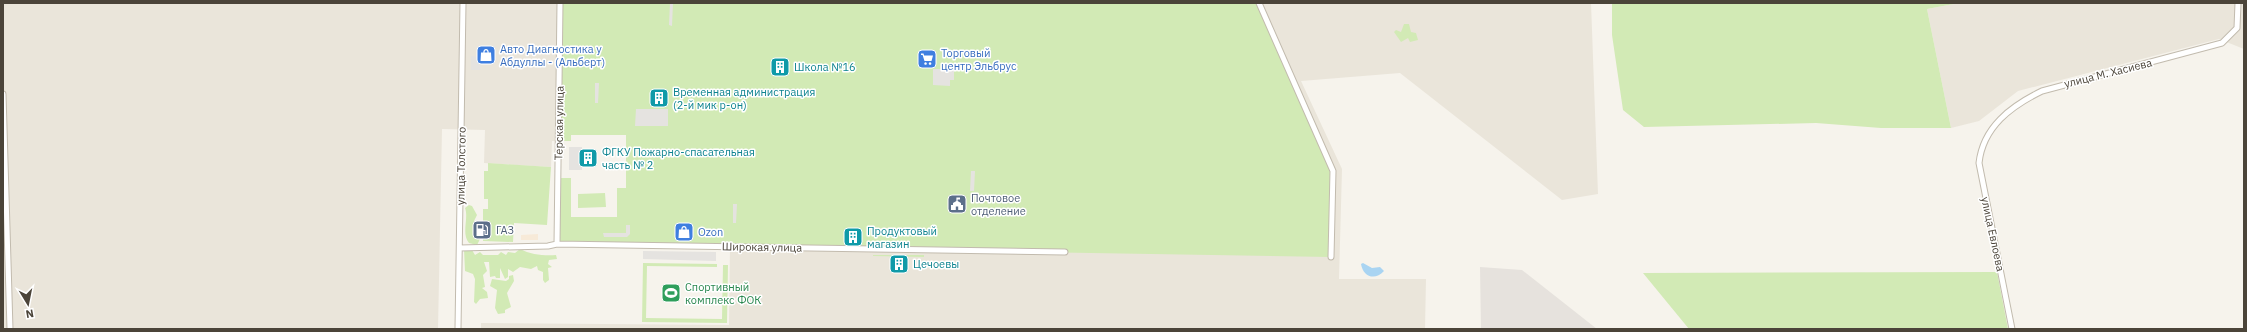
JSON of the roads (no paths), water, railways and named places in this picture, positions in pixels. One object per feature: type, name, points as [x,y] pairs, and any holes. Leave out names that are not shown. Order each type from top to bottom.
[{"type":"street","name":"улица Толстого","points":[[458,329],[463,3]]},
{"type":"street","name":"Терская улица","points":[[557,244],[560,3]]},
{"type":"street","points":[[1259,3],[1333,171],[1331,257]]},
{"type":"street","name":"улица М. Хасиева","points":[[1985,139],[1992,128],[2007,113],[2024,100],[2042,91],[2216,45],[2227,40],[2233,33],[2238,22],[2238,3]]},
{"type":"street","points":[[3,94],[10,329]]},
{"type":"street","name":"улица Евлоева","points":[[1985,139],[1980,150],[1979,163],[2012,329]]},
{"type":"street","name":"Широкая улица","points":[[460,248],[548,246],[557,244],[1065,252]]},
{"type":"water","points":[[1363,263],[1372,268],[1380,267],[1384,271],[1373,277],[1367,275],[1362,268],[1361,264]]},
{"type":"place","name":"Авто Диагностика у Абдуллы - (Альберт)","points":[[486,55]]},
{"type":"place","name":"Торговый центр Эльбрус","points":[[927,59]]},
{"type":"place","name":"Школа №16","points":[[780,67]]},
{"type":"place","name":"Временная администрация (2-й мик р-он)","points":[[659,98]]},
{"type":"place","name":"ФГКУ Пожарно-спасательная часть № 2","points":[[588,158]]},
{"type":"place","name":"Почтовое отделение","points":[[957,204]]},
{"type":"place","name":"ГАЗ","points":[[482,230]]},
{"type":"place","name":"Ozon","points":[[684,232]]},
{"type":"place","name":"Продуктовый магазин","points":[[853,237]]},
{"type":"place","name":"Цечоевы","points":[[899,264]]},
{"type":"place","name":"Спортивный комплекс ФОК","points":[[671,293]]}]
